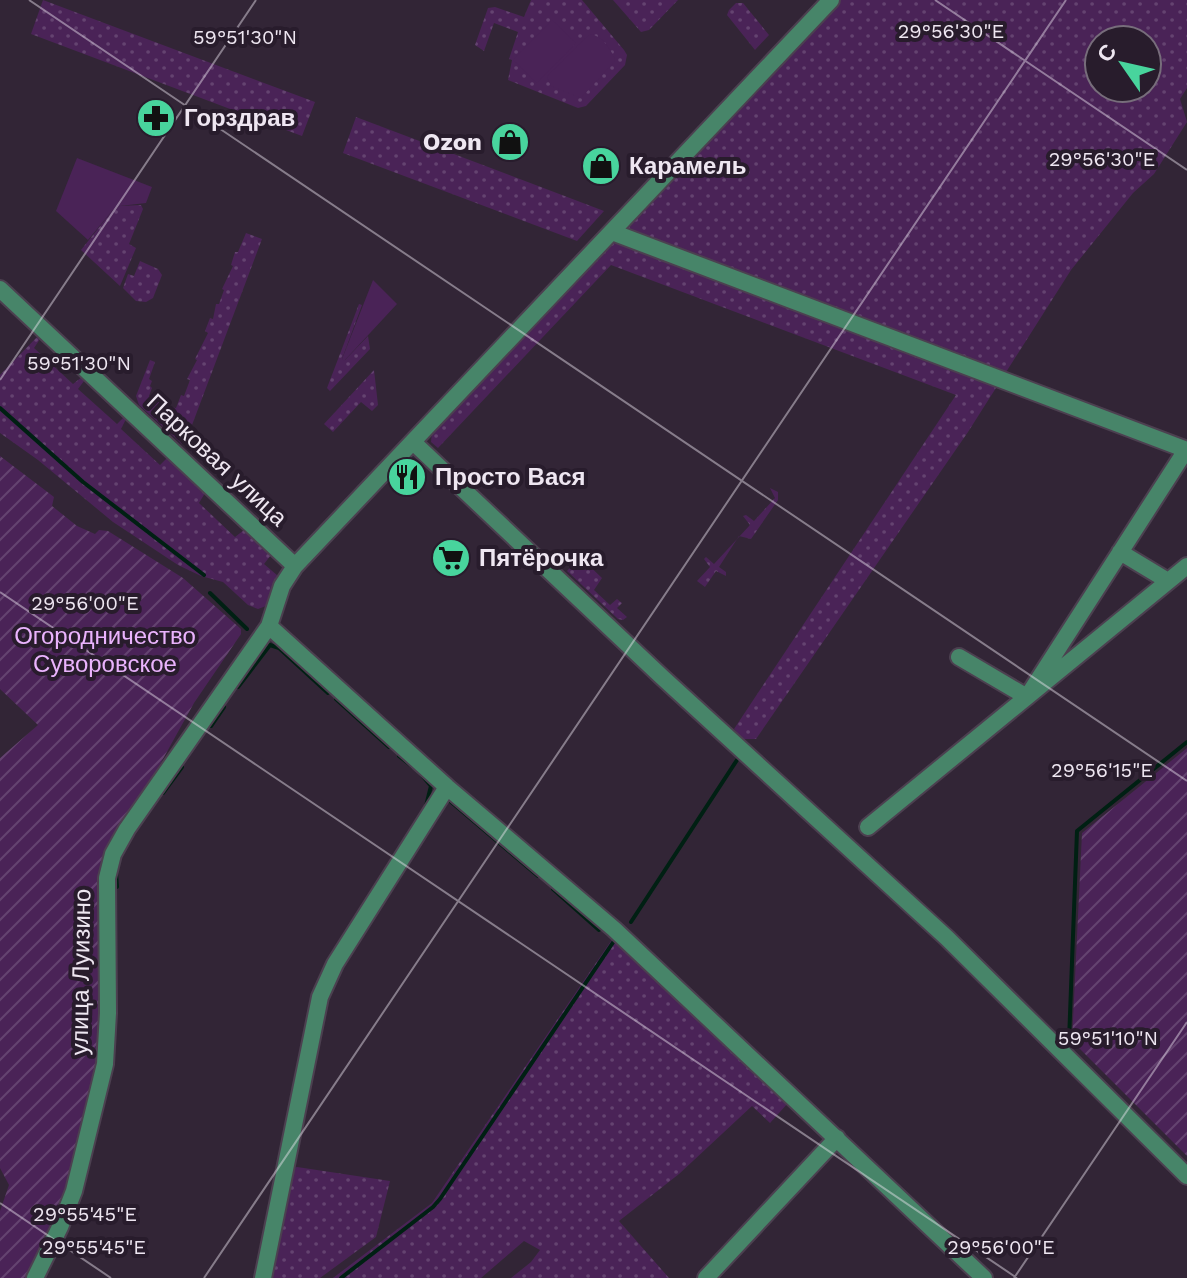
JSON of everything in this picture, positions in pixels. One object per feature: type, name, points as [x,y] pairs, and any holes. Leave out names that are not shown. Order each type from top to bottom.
[{"type":"street","name":"улица Луизино","points":[[35,1278],[74,1191],[105,1064],[108,1013],[107,878],[113,854],[127,829],[269,626],[282,586],[295,566],[831,0]]},
{"type":"street","points":[[612,232],[1187,450],[1027,697]]},
{"type":"street","name":"Парковая улица","points":[[0,289],[295,566]]},
{"type":"street","points":[[413,442],[947,938],[1187,1176]]},
{"type":"street","points":[[1120,552],[1168,581]]},
{"type":"street","points":[[868,827],[1187,566]]},
{"type":"street","points":[[269,626],[447,787],[614,929],[984,1278]]},
{"type":"street","points":[[959,657],[1027,697]]},
{"type":"street","points":[[263,1278],[320,997],[335,964],[447,787]]},
{"type":"street","points":[[706,1278],[837,1138]]},
{"type":"green space","points":[[43,0],[315,102],[302,136],[31,34]]},
{"type":"green space","points":[[531,0],[582,0],[627,55],[625,65],[586,106],[578,108],[508,80],[512,60],[509,59],[518,32],[494,23],[484,51],[475,45],[488,8],[495,7],[524,17]]},
{"type":"green space","points":[[613,0],[678,0],[649,30],[641,32]]},
{"type":"green space","points":[[839,0],[1187,0],[1187,88],[1180,99],[1187,122],[1154,174],[1133,193],[1071,270],[968,432],[756,739],[742,739],[734,729],[956,395],[611,265],[438,448],[431,442],[432,432]]},
{"type":"green space","points":[[736,3],[743,3],[769,35],[755,50],[727,15]]},
{"type":"green space","points":[[552,20],[576,43],[537,83],[513,60]]},
{"type":"green space","points":[[590,34],[605,43],[615,58],[614,62],[581,98],[551,86],[547,77],[550,73]]},
{"type":"green space","points":[[356,117],[604,211],[577,241],[343,153]]},
{"type":"green space","points":[[77,158],[152,187],[146,203],[120,206],[112,211],[88,240],[56,211]]},
{"type":"green space","points":[[141,205],[143,209],[129,244],[136,248],[120,286],[81,250],[112,211],[120,206]]},
{"type":"green space","points":[[246,233],[262,239],[186,441],[182,444],[139,405],[136,396],[150,360],[155,362],[149,379],[152,388],[149,396],[162,405],[176,408],[181,395],[184,396],[190,380],[187,379],[208,333],[205,331],[210,318],[213,319],[216,304],[219,304],[235,252],[238,252]]},
{"type":"green space","points":[[140,261],[158,269],[162,275],[153,298],[146,302],[136,301],[123,288],[128,274],[134,276]]},
{"type":"green space","points":[[373,280],[397,304],[344,361],[342,359]]},
{"type":"green space","points":[[359,304],[362,305],[342,359],[345,360],[368,336],[370,349],[330,391],[327,388]]},
{"type":"green space","points":[[38,336],[40,339],[34,348],[73,384],[82,377],[84,381],[78,389],[117,424],[126,419],[121,429],[160,465],[167,458],[205,493],[199,503],[235,537],[244,530],[271,555],[264,564],[278,576],[266,606],[258,609],[248,605],[223,582],[178,565],[113,522],[0,433],[0,375]]},
{"type":"green space","points":[[374,370],[378,405],[372,411],[361,402],[333,432],[324,424]]},
{"type":"green space","name":"Огородничество Суворовское","points":[[0,456],[54,497],[52,506],[77,526],[95,534],[99,530],[108,531],[183,578],[241,629],[241,634],[194,703],[117,834],[98,1053],[91,1093],[58,1217],[53,1216],[40,1251],[25,1278],[0,1278],[0,1211],[9,1185],[0,1168],[0,758],[38,725],[0,689]]},
{"type":"green space","points":[[770,488],[778,492],[778,500],[751,539],[740,536],[750,525],[743,516],[754,521],[775,498]]},
{"type":"green space","points":[[737,539],[719,567],[726,572],[726,576],[716,571],[705,587],[697,581],[710,567],[704,559],[706,557],[714,564]]},
{"type":"green space","points":[[580,557],[602,578],[594,590],[610,605],[617,599],[622,603],[617,608],[627,617],[623,620],[618,619],[567,571]]},
{"type":"green space","points":[[1187,748],[1187,1156],[1072,1041],[1082,833]]},
{"type":"green space","points":[[613,938],[788,1103],[770,1123],[752,1106],[679,1174],[619,1221],[669,1278],[511,1278],[540,1250],[524,1241],[481,1278],[333,1278],[432,1203]]},
{"type":"green space","points":[[297,1167],[390,1181],[376,1237],[320,1278],[268,1278],[291,1169]]},
{"type":"waterway","points":[[0,408],[83,482],[204,575]]},
{"type":"waterway","points":[[210,593],[247,629]]},
{"type":"waterway","points":[[238,687],[270,645],[279,648],[328,693]]},
{"type":"waterway","points":[[336,699],[389,747]]},
{"type":"waterway","points":[[211,726],[224,707]]},
{"type":"waterway","points":[[1069,1041],[1077,831],[1187,742]]},
{"type":"waterway","points":[[399,756],[413,767]]},
{"type":"waterway","points":[[631,922],[737,760]]},
{"type":"waterway","points":[[163,793],[182,767]]},
{"type":"waterway","points":[[419,772],[431,786],[426,806]]},
{"type":"waterway","points":[[450,801],[538,876]]},
{"type":"waterway","points":[[116,873],[117,887]]},
{"type":"waterway","points":[[553,889],[599,930]]},
{"type":"waterway","points":[[341,1278],[440,1199],[614,941]]},
{"type":"place","name":"Горздрав","points":[[156,118]]},
{"type":"place","name":"Ozon","points":[[510,142]]},
{"type":"place","name":"Карамель","points":[[601,166]]},
{"type":"place","name":"Просто Вася","points":[[407,477]]},
{"type":"place","name":"Пятёрочка","points":[[451,558]]}]
